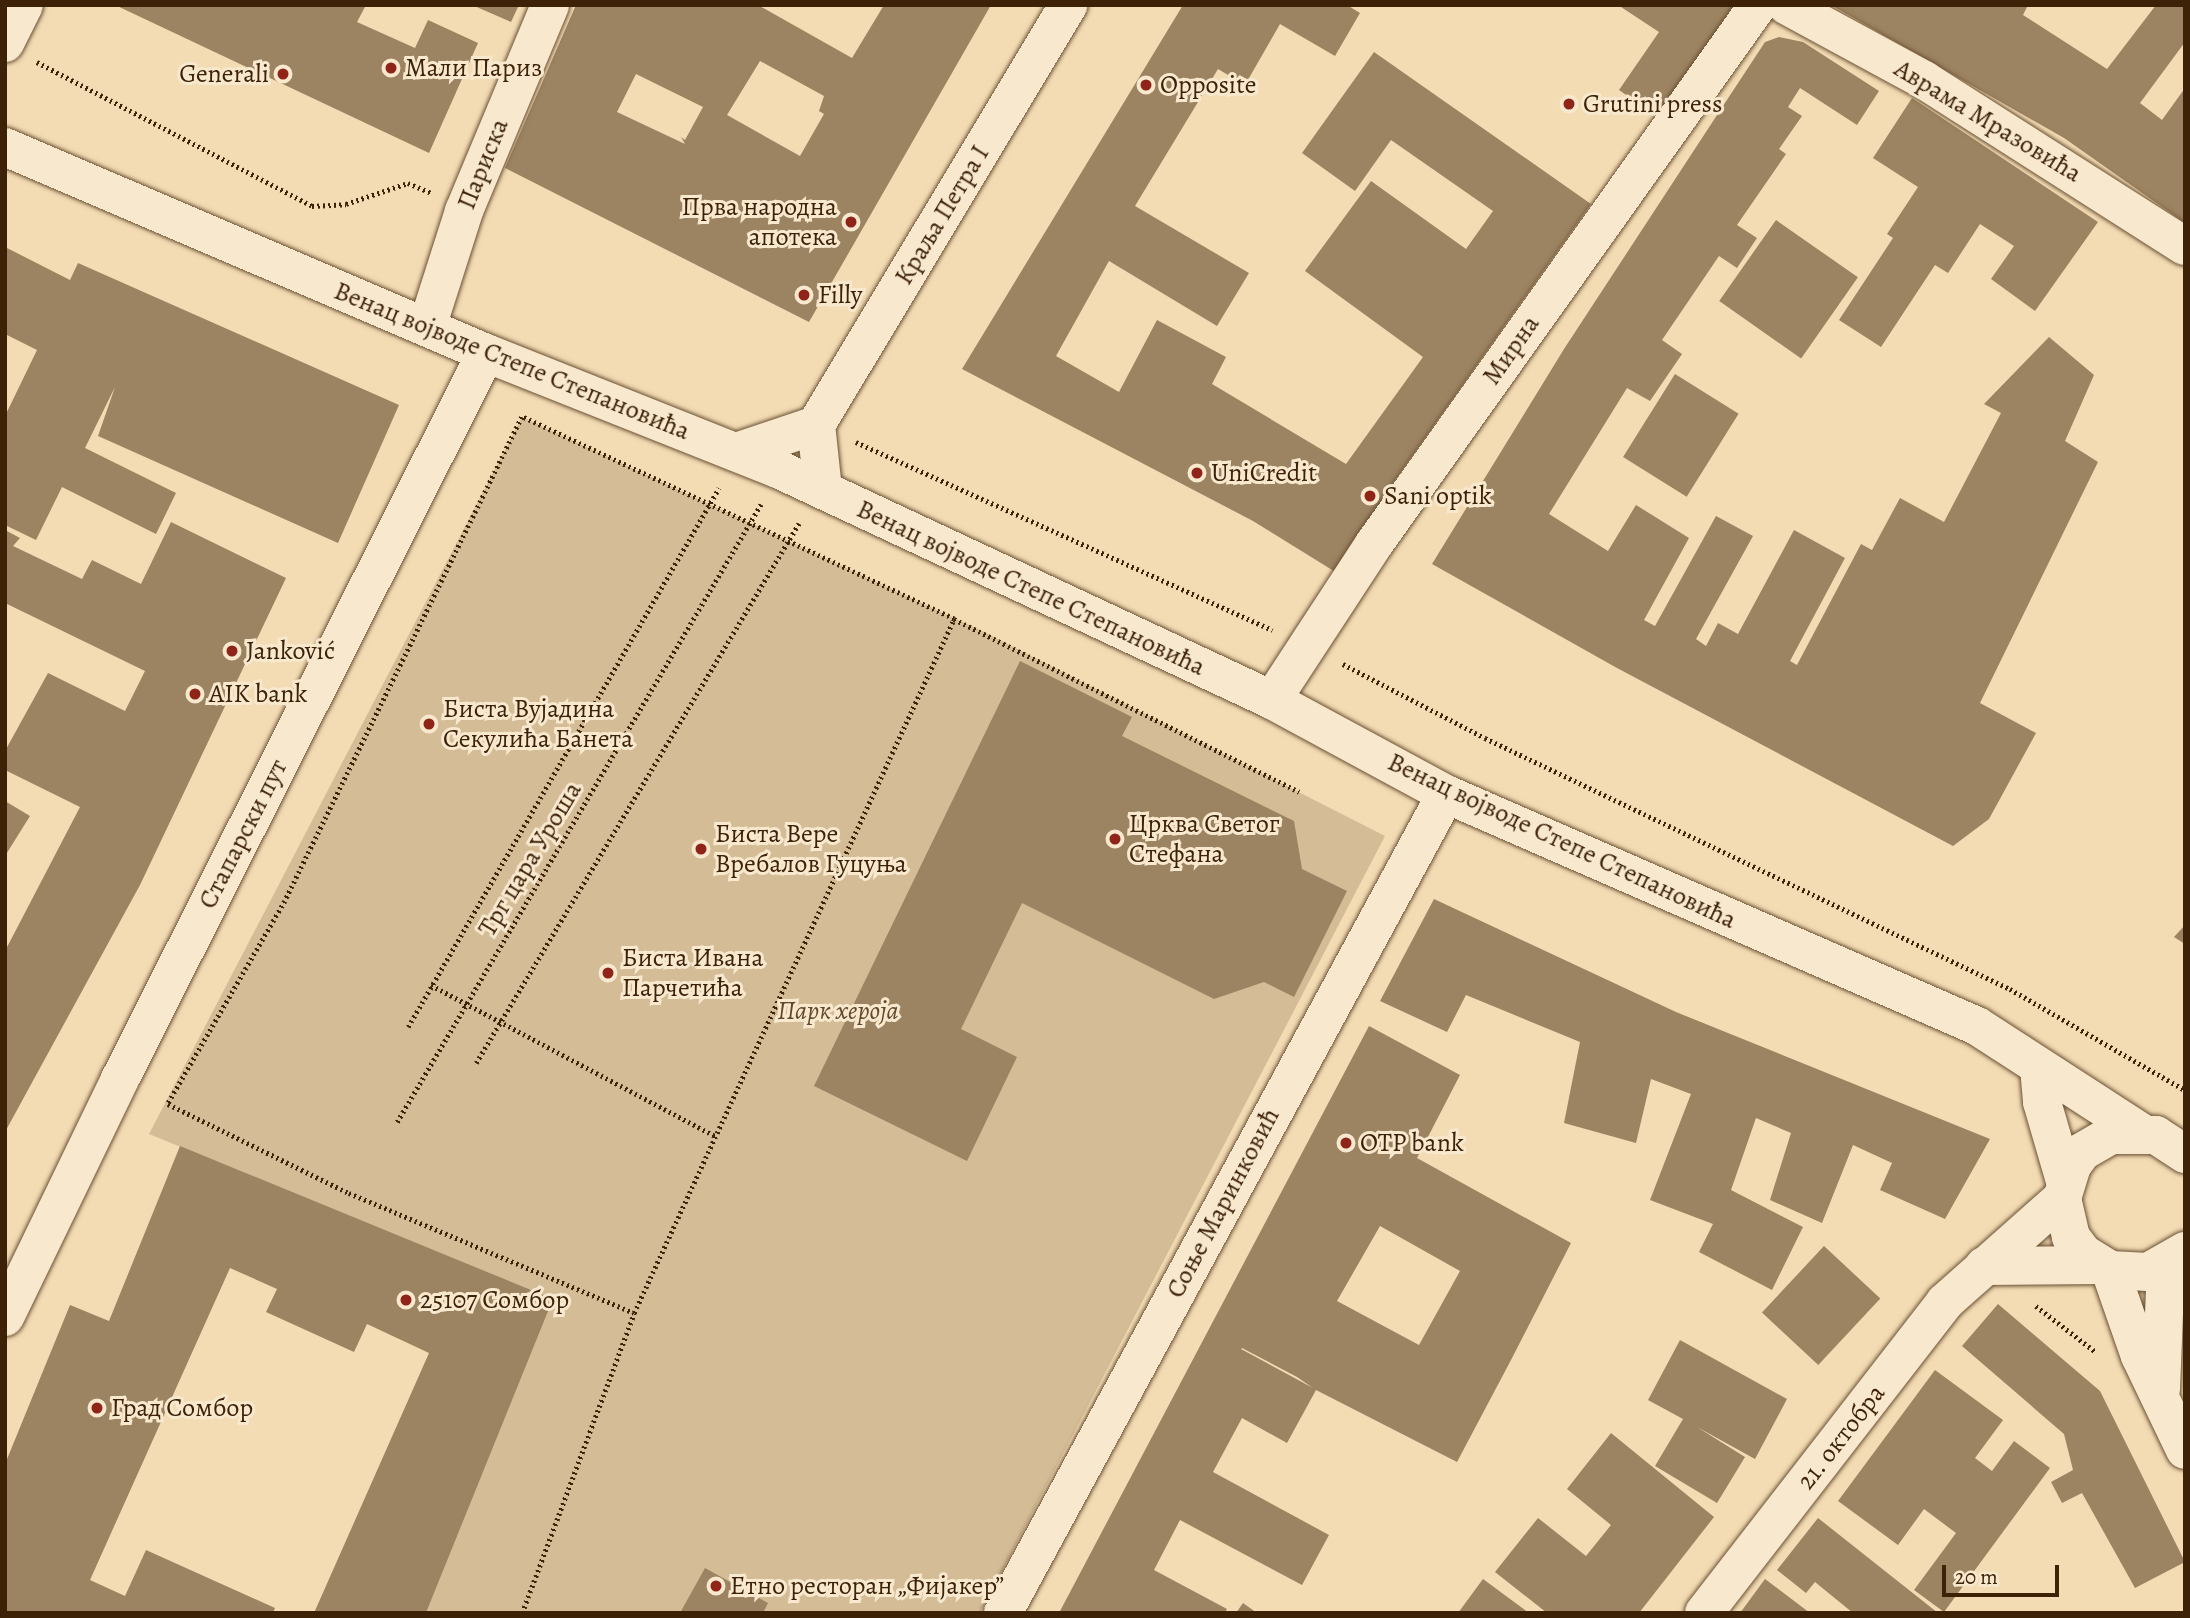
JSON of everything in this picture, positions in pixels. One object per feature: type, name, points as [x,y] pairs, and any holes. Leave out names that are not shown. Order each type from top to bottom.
[{"type":"street","points":[[18,50],[24,5]]},
{"type":"street","name":"Париска","points":[[427,327],[464,211],[550,5]]},
{"type":"street","name":"Краља Петра I","points":[[816,425],[1068,5]]},
{"type":"street","name":"Мирна","points":[[1272,700],[1305,645],[1758,5]]},
{"type":"street","name":"Аврама Мразовића","points":[[1786,5],[1924,80],[2185,246]]},
{"type":"street","name":"Венац војводе Степе Степановића","points":[[5,147],[486,353],[780,470],[1272,700],[1446,794],[1977,1026],[2039,1067],[2170,1142]]},
{"type":"street","name":"Стапарски пут","points":[[5,1317],[120,1079],[486,353]]},
{"type":"street","points":[[736,452],[816,425],[823,490]]},
{"type":"street","name":"Соње Маринковић","points":[[1003,1613],[1446,794]]},
{"type":"street","points":[[2039,1067],[2042,1102],[2064,1190],[2071,1237],[2105,1267],[2161,1402],[2185,1450]]},
{"type":"street","name":"21. октобра","points":[[1704,1613],[1945,1302],[2064,1190],[2077,1159],[2096,1142],[2126,1131],[2170,1142]]},
{"type":"street","points":[[1984,1266],[2105,1267],[2148,1272],[2175,1258]]},
{"type":"street","points":[[2161,1402],[2175,1258]]},
{"type":"path","points":[[18,50],[312,206],[346,204],[408,183],[437,195]]},
{"type":"path","points":[[634,1313],[350,1191],[168,1104],[285,901],[522,417],[712,503],[1299,792]]},
{"type":"path","points":[[816,425],[1305,645],[1485,738],[2010,989],[2185,1090]]},
{"type":"path","name":"Трг цара Уроша","points":[[397,1122],[780,470]]},
{"type":"path","points":[[408,1027],[712,503]]},
{"type":"path","points":[[476,1063],[786,540]]},
{"type":"path","points":[[522,1613],[634,1313],[954,620]]},
{"type":"path","points":[[431,985],[715,1136]]},
{"type":"green space","name":"Парк хероја","points":[[522,417],[982,631],[1385,836],[980,1613],[426,1613],[553,1299],[149,1134]]},
{"type":"building","points":[[115,5],[366,5],[357,22],[415,48],[428,20],[478,43],[429,153]]},
{"type":"building","points":[[472,5],[519,5],[511,22]]},
{"type":"building","points":[[576,5],[758,5],[852,58],[884,5],[991,5],[809,322],[505,168]],"holes":[[[760,61],[824,96],[819,111],[824,114],[800,156],[727,115]],[[636,74],[703,107],[685,140],[681,137],[685,144],[617,112]]]},
{"type":"building","points":[[1183,5],[1347,5],[1360,13],[1335,56],[1280,24],[1245,85],[1218,69],[1135,206],[1249,273],[1217,326],[1109,261],[1056,356],[1119,392],[1157,320],[1226,357],[1212,384],[1346,464],[1423,357],[1305,271],[1371,181],[1466,249],[1493,211],[1391,140],[1355,191],[1302,153],[1374,52],[1591,204],[1388,490],[1337,573],[1253,521],[962,369]]},
{"type":"building","points":[[1618,5],[1732,5],[1742,12],[1667,123],[1619,90],[1659,32]]},
{"type":"building","points":[[1831,5],[2028,5],[2023,15],[2107,69],[2156,5],[2183,5],[2185,42],[2140,103],[2162,120],[2185,88],[2185,223],[2064,138]]},
{"type":"building","points":[[1779,37],[1803,42],[1879,91],[1857,125],[1800,88],[1788,107],[1802,116],[1779,149],[1786,154],[1737,225],[1757,238],[1737,268],[1719,256],[1662,340],[1682,354],[1650,401],[1627,388],[1549,514],[1608,551],[1636,505],[1689,538],[1644,620],[1655,626],[1716,516],[1753,536],[1696,639],[1706,646],[1718,623],[1738,634],[1794,530],[1845,558],[1790,661],[1797,665],[1861,544],[1872,550],[1900,498],[1944,522],[2001,413],[1984,404],[2049,337],[2094,375],[2065,441],[2098,462],[1980,703],[2036,733],[1989,819],[1953,846],[1617,668],[1432,564],[1564,349],[1765,42]]},
{"type":"building","points":[[1912,98],[2098,222],[2035,311],[1991,279],[2014,246],[1980,224],[1948,273],[1935,265],[1881,347],[1839,320],[1893,238],[1887,234],[1918,187],[1873,158]]},
{"type":"building","points":[[1776,220],[1858,277],[1801,358],[1719,301]]},
{"type":"building","points":[[5,247],[70,280],[78,263],[399,405],[338,543],[98,436],[115,387],[85,448],[176,493],[156,534],[62,487],[36,540],[5,525],[5,416],[37,350],[5,334]]},
{"type":"building","points":[[1675,374],[1739,414],[1687,497],[1623,457]]},
{"type":"building","points":[[171,522],[286,578],[140,885],[5,1132],[5,951],[80,807],[5,770],[5,751],[48,673],[125,711],[145,671],[5,603],[5,530],[20,538],[13,546],[82,579],[92,560],[141,584]]},
{"type":"building","name":"Црква Светог Стефана","points":[[1020,661],[1132,717],[1122,736],[1294,821],[1302,869],[1347,891],[1294,997],[1264,982],[1214,999],[1022,903],[961,1029],[1017,1057],[967,1161],[814,1086]]},
{"type":"building","points":[[5,801],[30,816],[5,856]]},
{"type":"building","points":[[1434,899],[1676,1012],[1990,1139],[1945,1219],[1880,1190],[1892,1163],[1853,1145],[1822,1223],[1770,1200],[1791,1133],[1756,1118],[1731,1190],[1803,1227],[1772,1290],[1699,1252],[1713,1224],[1650,1200],[1691,1094],[1651,1079],[1636,1143],[1564,1123],[1580,1042],[1466,995],[1447,1032],[1380,1001]]},
{"type":"building","points":[[2185,925],[2185,944],[2174,937]]},
{"type":"building","points":[[1369,1026],[1460,1075],[1417,1158],[1571,1243],[1457,1462],[1316,1390],[1287,1443],[1242,1418],[1213,1472],[1329,1535],[1302,1585],[1180,1520],[1154,1570],[1227,1609],[1225,1613],[1059,1613]],"holes":[[[1380,1226],[1460,1271],[1419,1345],[1337,1301]],[[1241,1349],[1297,1377],[1313,1388]]]},
{"type":"building","name":"Град Сомбор","points":[[180,1146],[553,1299],[426,1613],[314,1613],[429,1353],[367,1324],[354,1352],[266,1312],[277,1289],[230,1268],[90,1580],[125,1596],[146,1550],[275,1608],[273,1613],[5,1613],[5,1464],[70,1305],[109,1321]]},
{"type":"building","points":[[1824,1246],[1880,1299],[1818,1365],[1762,1313]]},
{"type":"building","points":[[1998,1304],[2100,1391],[2185,1562],[2135,1588],[2082,1493],[2062,1503],[2051,1482],[2073,1470],[2064,1434],[1962,1346]]},
{"type":"building","points":[[1680,1340],[1787,1399],[1755,1459],[1697,1427],[1745,1457],[1717,1503],[1655,1466],[1683,1419],[1648,1400]]},
{"type":"building","points":[[1935,1370],[2003,1420],[1975,1458],[1992,1471],[2014,1441],[2050,1468],[1944,1612],[1914,1590],[1956,1533],[1924,1509],[1898,1545],[1838,1501]]},
{"type":"building","points":[[1611,1433],[1714,1517],[1639,1613],[1547,1613],[1495,1572],[1538,1518],[1586,1556],[1611,1525],[1567,1489]]},
{"type":"building","points":[[1818,1518],[1938,1613],[1853,1613],[1815,1582],[1806,1593],[1777,1570]]},
{"type":"building","name":"Етно ресторан „Фијакер”","points":[[705,1568],[768,1603],[763,1613],[680,1613]]},
{"type":"building","points":[[1483,1579],[1529,1613],[1458,1613]]},
{"type":"building","points":[[1765,1579],[1810,1613],[1740,1613]]},
{"type":"building","points":[[1243,1603],[1257,1613],[1236,1613]]},
{"type":"place","name":"Мали Париз","points":[[391,68]]},
{"type":"place","name":"Generali","points":[[283,74]]},
{"type":"place","name":"Opposite","points":[[1146,85]]},
{"type":"place","name":"Grutini press","points":[[1569,104]]},
{"type":"place","name":"Прва народна апотека","points":[[851,222]]},
{"type":"place","name":"Filly","points":[[804,295]]},
{"type":"place","name":"UniCredit","points":[[1197,473]]},
{"type":"place","name":"Sani optik","points":[[1370,496]]},
{"type":"place","name":"Janković","points":[[232,651]]},
{"type":"place","name":"AIK bank","points":[[195,694]]},
{"type":"place","name":"Биста Вујадина Секулића Банета","points":[[429,724]]},
{"type":"place","name":"Црква Светог Стефана","points":[[1115,839]]},
{"type":"place","name":"Биста Вере Вребалов Гуцуња","points":[[701,849]]},
{"type":"place","name":"Биста Ивана Парчетића","points":[[608,973]]},
{"type":"place","name":"OTP bank","points":[[1346,1143]]},
{"type":"place","name":"25107 Сомбор","points":[[406,1300]]},
{"type":"place","name":"Град Сомбор","points":[[97,1408]]},
{"type":"place","name":"Етно ресторан „Фијакер”","points":[[716,1586]]}]
